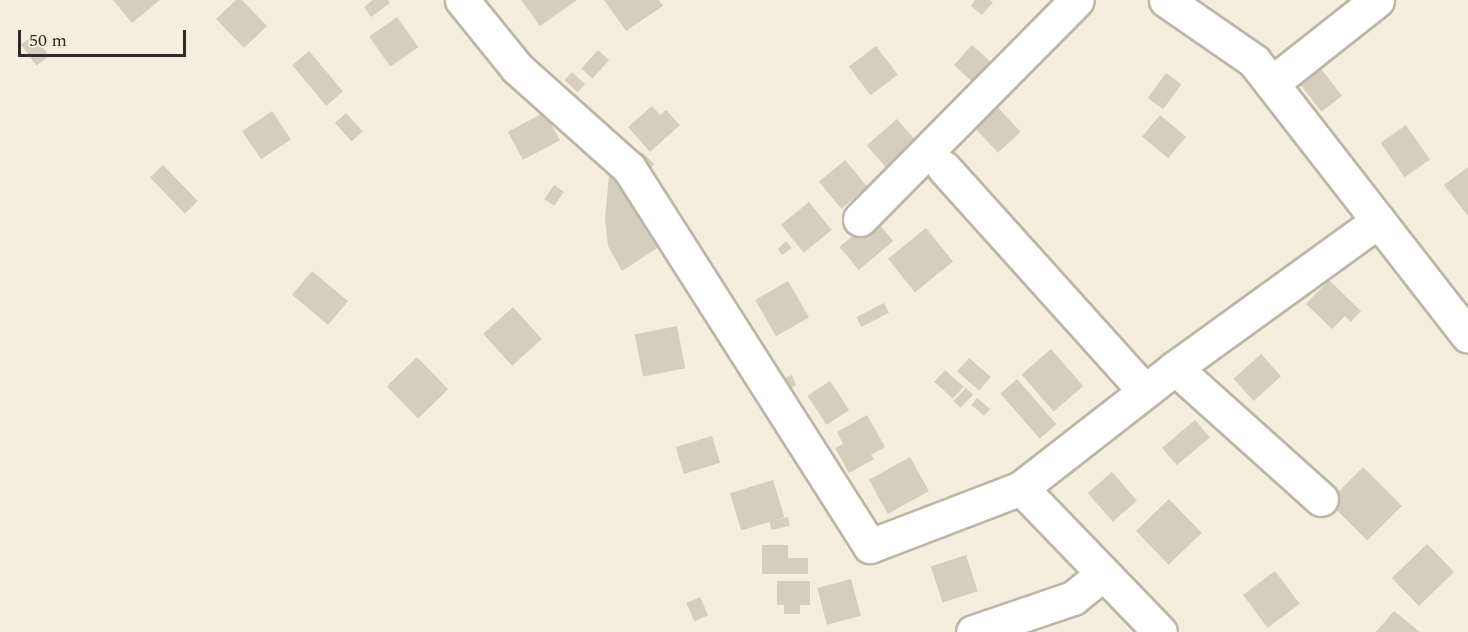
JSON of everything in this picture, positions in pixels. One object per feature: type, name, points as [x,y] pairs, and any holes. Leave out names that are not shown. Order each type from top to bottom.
[{"type":"street","points":[[462,0],[517,68],[629,168],[870,546],[1021,488],[1174,368],[1378,221]]},
{"type":"street","points":[[860,219],[1077,0]]},
{"type":"street","points":[[1166,0],[1254,61],[1468,336]]},
{"type":"street","points":[[1272,83],[1377,0]]},
{"type":"street","points":[[944,168],[1145,391]]},
{"type":"street","points":[[1174,368],[1321,499]]},
{"type":"street","points":[[1021,488],[1160,632]]},
{"type":"street","points":[[973,632],[1072,598],[1103,574]]},
{"type":"building","points":[[113,0],[160,0],[132,23]]},
{"type":"building","points":[[236,0],[242,0],[267,26],[244,48],[216,19]]},
{"type":"building","points":[[373,0],[388,0],[390,3],[371,17],[364,7]]},
{"type":"building","points":[[521,0],[577,0],[540,26]]},
{"type":"building","points":[[604,0],[659,0],[663,6],[626,31]]},
{"type":"building","points":[[975,0],[993,2],[982,15],[971,6]]},
{"type":"building","points":[[397,17],[418,47],[390,67],[369,37]]},
{"type":"building","points":[[34,35],[49,56],[36,65],[21,44]]},
{"type":"building","points":[[972,45],[992,63],[974,83],[954,65]]},
{"type":"building","points":[[876,46],[898,75],[871,95],[849,66]]},
{"type":"building","points":[[598,50],[609,60],[592,79],[581,69]]},
{"type":"building","points":[[309,51],[343,92],[326,106],[292,65]]},
{"type":"building","points":[[1318,65],[1342,96],[1322,112],[1298,81]]},
{"type":"building","points":[[572,72],[585,84],[578,92],[564,80]]},
{"type":"building","points":[[1166,73],[1181,84],[1163,109],[1148,98]]},
{"type":"building","points":[[992,101],[1021,132],[998,153],[969,122]]},
{"type":"building","points":[[652,106],[660,115],[666,110],[680,125],[650,152],[628,127]]},
{"type":"building","points":[[272,111],[291,139],[261,159],[242,131]]},
{"type":"building","points":[[545,112],[560,140],[523,160],[508,132]]},
{"type":"building","points":[[346,113],[363,132],[352,142],[335,123]]},
{"type":"building","points":[[1160,115],[1186,137],[1168,158],[1142,136]]},
{"type":"building","points":[[897,119],[917,142],[886,168],[867,145]]},
{"type":"building","points":[[1406,125],[1430,159],[1405,177],[1381,143]]},
{"type":"building","points":[[643,153],[654,164],[644,175],[632,164]]},
{"type":"building","points":[[845,160],[867,187],[841,209],[819,182]]},
{"type":"building","points":[[163,165],[198,201],[185,213],[150,178]]},
{"type":"building","points":[[1468,167],[1468,216],[1444,185]]},
{"type":"building","points":[[624,169],[668,241],[622,271],[608,246],[605,220],[609,174]]},
{"type":"building","points":[[554,185],[564,192],[554,206],[544,199]]},
{"type":"building","points":[[809,202],[832,230],[804,253],[781,225]]},
{"type":"building","points":[[874,218],[893,241],[859,270],[840,247]]},
{"type":"building","points":[[926,228],[953,261],[915,292],[888,259]]},
{"type":"building","points":[[786,241],[792,248],[782,255],[778,249]]},
{"type":"building","points":[[312,271],[348,301],[328,325],[292,295]]},
{"type":"building","points":[[1329,280],[1361,311],[1351,322],[1345,316],[1332,329],[1306,304]]},
{"type":"building","points":[[788,281],[809,317],[776,336],[755,300]]},
{"type":"building","points":[[884,303],[889,313],[861,327],[856,317]]},
{"type":"building","points":[[513,307],[542,339],[512,366],[483,334]]},
{"type":"building","points":[[677,326],[685,368],[643,376],[635,334]]},
{"type":"building","points":[[1051,349],[1083,386],[1054,412],[1022,375]]},
{"type":"building","points":[[1261,354],[1281,376],[1254,401],[1234,379]]},
{"type":"building","points":[[417,357],[448,389],[418,419],[387,386]]},
{"type":"building","points":[[969,358],[991,377],[979,391],[957,372]]},
{"type":"building","points":[[945,370],[964,387],[953,399],[934,382]]},
{"type":"building","points":[[792,375],[796,385],[783,390],[779,380]]},
{"type":"building","points":[[1017,379],[1056,424],[1040,439],[1000,393]]},
{"type":"building","points":[[830,381],[849,410],[826,425],[807,396]]},
{"type":"building","points":[[966,388],[973,395],[960,408],[953,401]]},
{"type":"building","points":[[977,398],[990,409],[984,416],[971,405]]},
{"type":"building","points":[[867,415],[885,447],[871,455],[874,459],[849,473],[835,448],[843,444],[837,432]]},
{"type":"building","points":[[1195,420],[1210,438],[1177,465],[1162,448]]},
{"type":"building","points":[[712,436],[720,463],[684,474],[676,447]]},
{"type":"building","points":[[910,457],[929,491],[888,514],[869,480]]},
{"type":"building","points":[[1363,467],[1402,506],[1367,541],[1328,502]]},
{"type":"building","points":[[1112,472],[1137,501],[1113,522],[1088,493]]},
{"type":"building","points":[[773,480],[784,517],[741,530],[730,493]]},
{"type":"building","points":[[1169,499],[1202,533],[1169,565],[1136,531]]},
{"type":"building","points":[[788,517],[790,526],[772,530],[769,521]]},
{"type":"building","points":[[1427,544],[1454,572],[1419,606],[1392,578]]},
{"type":"building","points":[[762,545],[788,545],[788,558],[808,558],[808,574],[762,574]]},
{"type":"building","points":[[966,555],[978,591],[943,603],[931,566]]},
{"type":"building","points":[[1275,571],[1300,604],[1268,628],[1243,595]]},
{"type":"building","points":[[851,579],[861,616],[827,625],[817,588]]},
{"type":"building","points":[[777,581],[810,581],[810,605],[800,605],[800,614],[784,614],[784,605],[777,605]]},
{"type":"building","points":[[700,597],[708,615],[694,621],[686,603]]},
{"type":"building","points":[[1394,611],[1420,632],[1376,632]]}]
